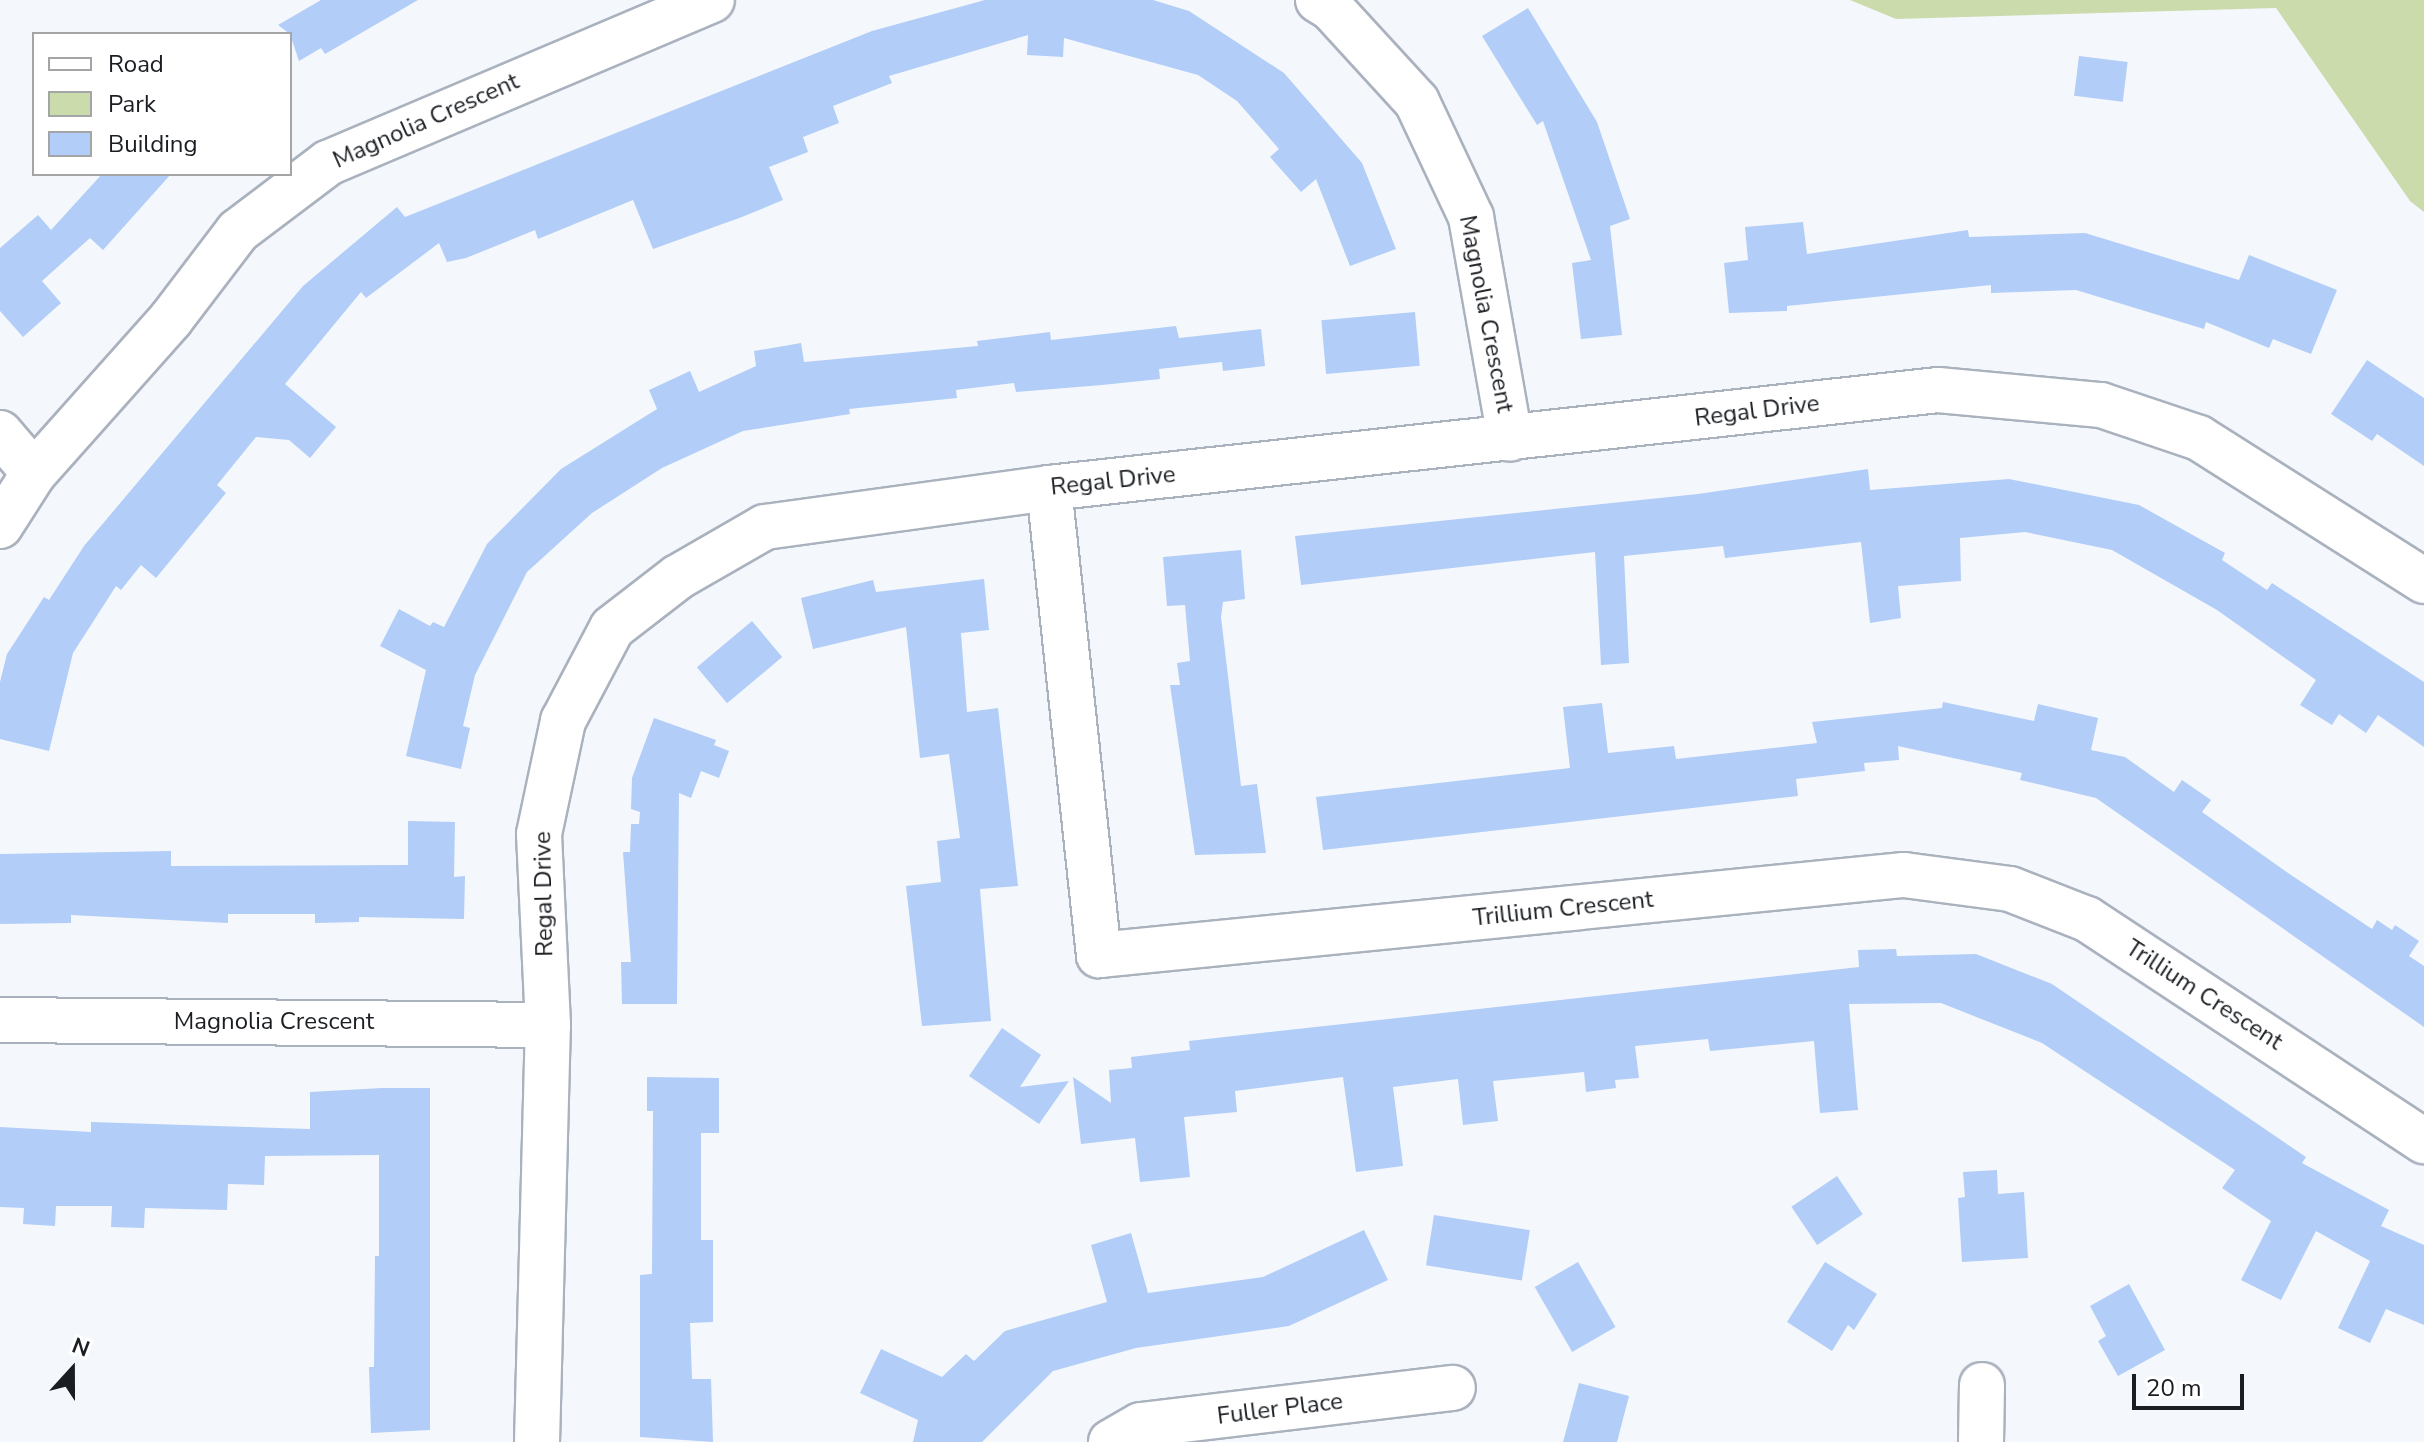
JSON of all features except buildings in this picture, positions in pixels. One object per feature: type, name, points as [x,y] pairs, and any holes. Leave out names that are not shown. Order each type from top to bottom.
[{"type":"street","name":"Magnolia Crescent","points":[[0,526],[34,473],[171,319],[238,231],[328,163],[712,0]]},
{"type":"street","name":"Magnolia Crescent","points":[[1318,0],[1417,102],[1471,217],[1510,439]]},
{"type":"street","name":"Regal Drive","points":[[537,1442],[548,1025],[539,834],[563,721],[612,628],[678,577],[765,527],[1049,488],[1938,390],[2101,405],[2199,438],[2424,581]]},
{"type":"street","points":[[0,433],[34,473]]},
{"type":"street","name":"Trillium Crescent","points":[[1049,488],[1099,955],[1904,875],[2010,889],[2087,919],[2424,1141]]},
{"type":"street","name":"Magnolia Crescent","points":[[0,1020],[548,1025]]},
{"type":"street","points":[[1981,1442],[1982,1385]]},
{"type":"street","name":"Fuller Place","points":[[1111,1442],[1141,1425],[1453,1388]]},
{"type":"green space","points":[[1850,0],[2424,0],[2424,212],[2410,201],[2276,8],[1896,19]]}]
